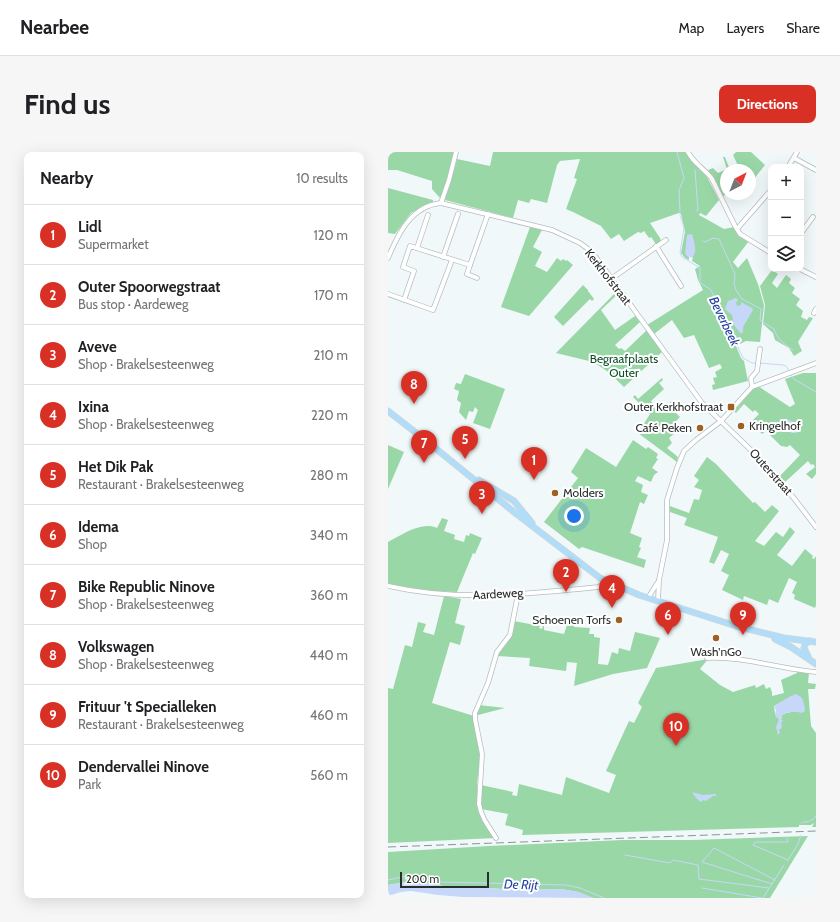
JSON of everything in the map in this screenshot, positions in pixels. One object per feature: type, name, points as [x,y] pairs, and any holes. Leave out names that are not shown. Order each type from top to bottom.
[{"type":"main road","points":[[388,410],[474,477],[510,498],[541,531],[606,581]]},
{"type":"main road","points":[[388,410],[582,566],[600,578],[628,591],[648,598],[764,634],[813,641]]},
{"type":"main road","points":[[504,504],[509,503],[510,498]]},
{"type":"main road","points":[[514,512],[514,507],[519,506]]},
{"type":"main road","points":[[764,634],[791,647],[814,662]]},
{"type":"main road","points":[[813,641],[805,644],[804,648],[814,662]]},
{"type":"street","points":[[441,203],[456,152]]},
{"type":"street","points":[[688,152],[712,179],[740,234],[768,251]]},
{"type":"street","points":[[790,164],[797,152]]},
{"type":"street","points":[[794,158],[816,170]]},
{"type":"street","points":[[737,229],[768,193]]},
{"type":"street","name":"Kerkhofstraat","points":[[388,258],[401,230],[409,220],[428,206],[441,203],[447,203],[552,230],[580,243],[592,252],[688,385],[707,408],[721,421]]},
{"type":"street","points":[[443,257],[458,214]]},
{"type":"street","points":[[477,278],[467,274],[488,214]]},
{"type":"street","points":[[417,248],[428,215]]},
{"type":"street","points":[[804,229],[813,217]]},
{"type":"street","points":[[611,280],[666,240]]},
{"type":"street","points":[[404,300],[414,271],[403,267],[410,246],[470,265]]},
{"type":"street","points":[[656,246],[681,286]]},
{"type":"street","points":[[388,294],[433,310],[452,260]]},
{"type":"street","points":[[804,271],[816,277]]},
{"type":"street","points":[[752,387],[751,378],[757,372],[760,349]]},
{"type":"street","points":[[658,600],[659,580],[667,540],[667,500],[677,468],[687,448],[721,421],[752,387],[816,362]]},
{"type":"street","name":"Outerstraat","points":[[721,421],[755,454],[789,492],[816,527]]},
{"type":"street","points":[[648,598],[659,580]]},
{"type":"street","name":"Aardeweg","points":[[388,586],[428,593],[455,595],[518,594],[599,587],[606,581]]},
{"type":"street","points":[[496,838],[484,819],[478,804],[482,754],[475,716],[488,683],[497,652],[509,638],[511,633],[518,594]]},
{"type":"street","points":[[707,658],[739,659],[816,672]]},
{"type":"green space","points":[[388,152],[455,152],[451,170],[440,198],[432,189],[432,181],[397,170],[388,170]]},
{"type":"green space","points":[[493,152],[685,152],[691,161],[707,177],[719,200],[706,216],[700,213],[699,215],[724,229],[734,227],[749,241],[733,262],[738,268],[747,258],[758,284],[764,305],[760,342],[746,341],[736,346],[741,358],[744,361],[748,381],[713,390],[712,385],[715,384],[713,378],[717,377],[715,372],[722,368],[720,364],[709,368],[694,335],[684,338],[672,320],[654,334],[647,325],[703,290],[695,269],[700,266],[692,261],[693,257],[685,254],[689,257],[689,260],[681,253],[685,232],[681,214],[679,213],[650,223],[661,241],[656,244],[644,231],[641,233],[638,232],[624,241],[619,234],[611,239],[601,226],[566,209],[577,179],[574,178],[580,159],[560,161],[557,165],[547,203],[531,199],[529,203],[518,200],[513,218],[445,200],[457,159],[490,166]]},
{"type":"green space","points":[[736,152],[751,152],[765,165],[756,176],[756,164],[737,164],[733,155]]},
{"type":"green space","points":[[723,157],[725,157],[728,164],[725,164]]},
{"type":"green space","points":[[713,168],[718,173],[720,172],[720,190],[713,176],[708,170]]},
{"type":"green space","points":[[388,188],[433,200],[433,202],[411,213],[395,234],[388,233]]},
{"type":"green space","points":[[530,227],[542,230],[533,247],[542,252],[535,266],[547,272],[557,258],[561,261],[563,259],[566,261],[567,260],[573,265],[529,316],[501,307]]},
{"type":"green space","points":[[770,272],[778,274],[772,283],[777,288],[786,275],[791,279],[789,283],[795,288],[792,293],[800,299],[796,305],[803,311],[801,317],[807,320],[809,317],[813,318],[798,342],[802,351],[794,356],[789,348],[775,340],[773,333],[763,324],[765,305],[760,286]]},
{"type":"green space","points":[[583,285],[594,299],[592,301],[590,299],[563,326],[554,317]]},
{"type":"green space","name":"Begraafplaats Outer","points":[[617,291],[619,293],[601,310],[615,330],[635,316],[640,322],[615,345],[619,349],[621,348],[625,351],[647,330],[662,352],[624,387],[607,371],[593,362],[556,353]]},
{"type":"green space","points":[[803,373],[816,373],[816,474],[812,479],[806,474],[815,467],[808,461],[784,483],[779,477],[800,455],[790,445],[787,447],[781,446],[766,431],[762,434],[751,422],[759,414],[755,410],[753,412],[744,404],[736,413],[734,411],[752,390],[758,386],[790,407],[795,404],[785,379]]},
{"type":"green space","points":[[465,374],[505,389],[490,429],[473,423],[478,410],[475,407],[473,412],[469,411],[466,420],[459,412],[461,403],[457,400],[459,391],[454,389],[456,383],[461,384]]},
{"type":"green space","points":[[662,378],[663,380],[659,383],[664,389],[651,401],[656,407],[661,403],[665,407],[673,400],[677,404],[670,410],[673,413],[675,412],[680,417],[671,426],[676,432],[669,438],[672,443],[667,448],[678,457],[677,462],[638,433],[650,414],[633,397],[635,395],[638,399]]},
{"type":"green space","points":[[633,440],[646,449],[648,447],[658,454],[656,458],[658,459],[652,468],[658,472],[654,475],[651,482],[638,476],[635,481],[643,485],[641,492],[648,495],[644,504],[640,502],[630,533],[642,538],[639,547],[641,548],[637,557],[646,560],[644,568],[582,547],[579,549],[544,522],[578,478],[571,472],[586,448],[616,467]]},
{"type":"green space","points":[[388,445],[404,452],[388,489]]},
{"type":"green space","points":[[707,457],[716,464],[753,503],[755,502],[765,512],[772,505],[779,511],[755,541],[764,546],[776,532],[783,537],[790,527],[795,532],[777,555],[792,566],[805,549],[813,556],[812,558],[814,559],[816,556],[815,608],[794,599],[795,595],[792,593],[797,582],[789,578],[778,603],[769,599],[767,605],[744,596],[743,600],[722,590],[729,575],[721,571],[729,554],[721,550],[714,564],[709,562],[718,537],[684,525],[687,518],[670,512],[670,506],[689,513],[694,499],[699,500],[702,490],[694,487],[699,480],[694,476]]},
{"type":"green space","points":[[442,518],[448,520],[444,531],[455,535],[454,539],[464,542],[466,535],[469,536],[470,533],[482,538],[475,554],[473,553],[457,592],[432,591],[388,584],[388,542],[405,533],[425,526],[437,528]]},
{"type":"green space","points":[[444,596],[461,599],[455,623],[465,626],[460,645],[450,642],[432,703],[474,716],[481,754],[477,783],[478,808],[481,816],[495,838],[388,843],[388,688],[393,689],[405,645],[412,647],[418,622],[426,624],[423,632],[434,635]]},
{"type":"green space","points":[[514,621],[540,626],[539,628],[542,629],[544,626],[544,630],[564,634],[567,625],[571,626],[572,623],[574,624],[574,627],[590,628],[589,634],[594,634],[594,637],[600,638],[598,664],[608,665],[612,652],[618,654],[619,648],[630,651],[635,632],[660,638],[647,668],[613,674],[574,686],[577,663],[567,662],[566,671],[529,666],[530,658],[497,656],[510,639]]},
{"type":"green space","points":[[708,659],[700,669],[720,685],[733,692],[755,685],[756,688],[764,684],[766,689],[770,687],[772,696],[784,693],[781,680],[797,672],[809,673],[808,683],[816,684],[815,689],[808,689],[811,726],[816,733],[816,827],[812,827],[814,823],[811,825],[799,825],[799,827],[522,835],[523,830],[505,825],[508,814],[481,809],[481,785],[513,792],[512,795],[517,796],[519,784],[562,795],[566,777],[609,793],[616,775],[606,771],[629,721],[634,723],[642,707],[638,703],[656,668]],"holes":[[[792,696],[796,711],[782,715],[779,729],[779,719],[775,713],[774,706]]]},
{"type":"green space","points":[[479,705],[505,708],[478,715]]},
{"type":"green space","points":[[808,836],[770,898],[593,898],[578,892],[561,889],[504,889],[443,886],[418,882],[388,885],[388,852],[622,840],[692,840]]},
{"type":"water","points":[[692,234],[695,252],[692,258],[687,256],[685,253],[687,235]]},
{"type":"water","points":[[736,298],[738,300],[736,303],[737,306],[741,305],[741,302],[753,310],[743,327],[743,332],[741,334],[734,325],[732,315],[725,309],[728,301]]},
{"type":"water","points":[[786,419],[796,424],[799,430],[796,433],[791,433],[789,427],[784,424],[783,422]]},
{"type":"water","points":[[795,694],[802,698],[805,711],[802,713],[789,712],[782,715],[782,726],[781,729],[779,729],[780,733],[778,735],[776,727],[779,719],[775,716],[776,710],[774,706]]},
{"type":"water","points":[[692,792],[703,795],[716,794],[716,796],[701,802]]},
{"type":"water","points":[[418,882],[443,886],[504,889],[561,889],[578,892],[593,898],[463,897],[411,891],[388,896],[388,885]]},
{"type":"waterway","name":"Beverbeek","points":[[677,152],[684,178],[679,190],[680,212]]},
{"type":"waterway","points":[[695,170],[698,210],[696,211]]},
{"type":"waterway","name":"Beverbeek","points":[[680,215],[684,228],[680,253],[682,257],[700,268],[700,283],[712,292],[743,358],[752,363],[756,363]]},
{"type":"waterway","points":[[703,241],[705,242],[713,238],[719,239],[735,274],[734,283],[736,290],[742,299],[761,309],[760,321],[762,321]]},
{"type":"waterway","points":[[763,322],[774,329],[781,341],[793,350]]},
{"type":"waterway","name":"Beverbeek","points":[[759,363],[783,365],[786,366],[790,372]]},
{"type":"waterway","name":"Beverbeek","points":[[791,375],[794,379],[816,392]]},
{"type":"waterway","name":"Beverbeek","points":[[801,823],[810,821],[816,816]]},
{"type":"waterway","name":"Beverbeek","points":[[788,860],[798,844],[801,835]]},
{"type":"waterway","points":[[787,838],[788,842],[755,842],[753,845],[788,860]]},
{"type":"waterway","points":[[772,884],[702,862],[714,848],[775,880]]},
{"type":"waterway","points":[[625,855],[670,863],[673,860],[698,865],[699,879],[769,888]]},
{"type":"waterway","name":"Beverbeek","points":[[763,898],[784,865]]},
{"type":"waterway","name":"De Rijt","points":[[388,880],[407,876],[441,882],[566,885],[580,888],[604,898]]},
{"type":"waterway","points":[[702,888],[762,898]]},
{"type":"railway","points":[[388,847],[816,831]]},
{"type":"place","name":"Volkswagen","points":[[414,404]]},
{"type":"place","name":"Outer Kerkhofstraat","points":[[731,407]]},
{"type":"place","name":"Kringelhof","points":[[741,426]]},
{"type":"place","name":"Café Peken","points":[[700,428]]},
{"type":"place","name":"Het Dik Pak","points":[[465,459]]},
{"type":"place","name":"Bike Republic Ninove","points":[[424,463]]},
{"type":"place","name":"Lidl","points":[[534,480]]},
{"type":"place","name":"Molders","points":[[555,493]]},
{"type":"place","name":"Aveve","points":[[482,514]]},
{"type":"place","name":"Outer Spoorwegstraat","points":[[566,592]]},
{"type":"place","name":"Ixina","points":[[612,608]]},
{"type":"place","name":"Schoenen Torfs","points":[[619,620]]},
{"type":"place","name":"Idema","points":[[668,635]]},
{"type":"place","name":"Frituur 't Specialleken","points":[[743,635]]},
{"type":"place","name":"Wash'nGo","points":[[716,638]]},
{"type":"place","name":"Dendervallei Ninove","points":[[676,746]]}]
